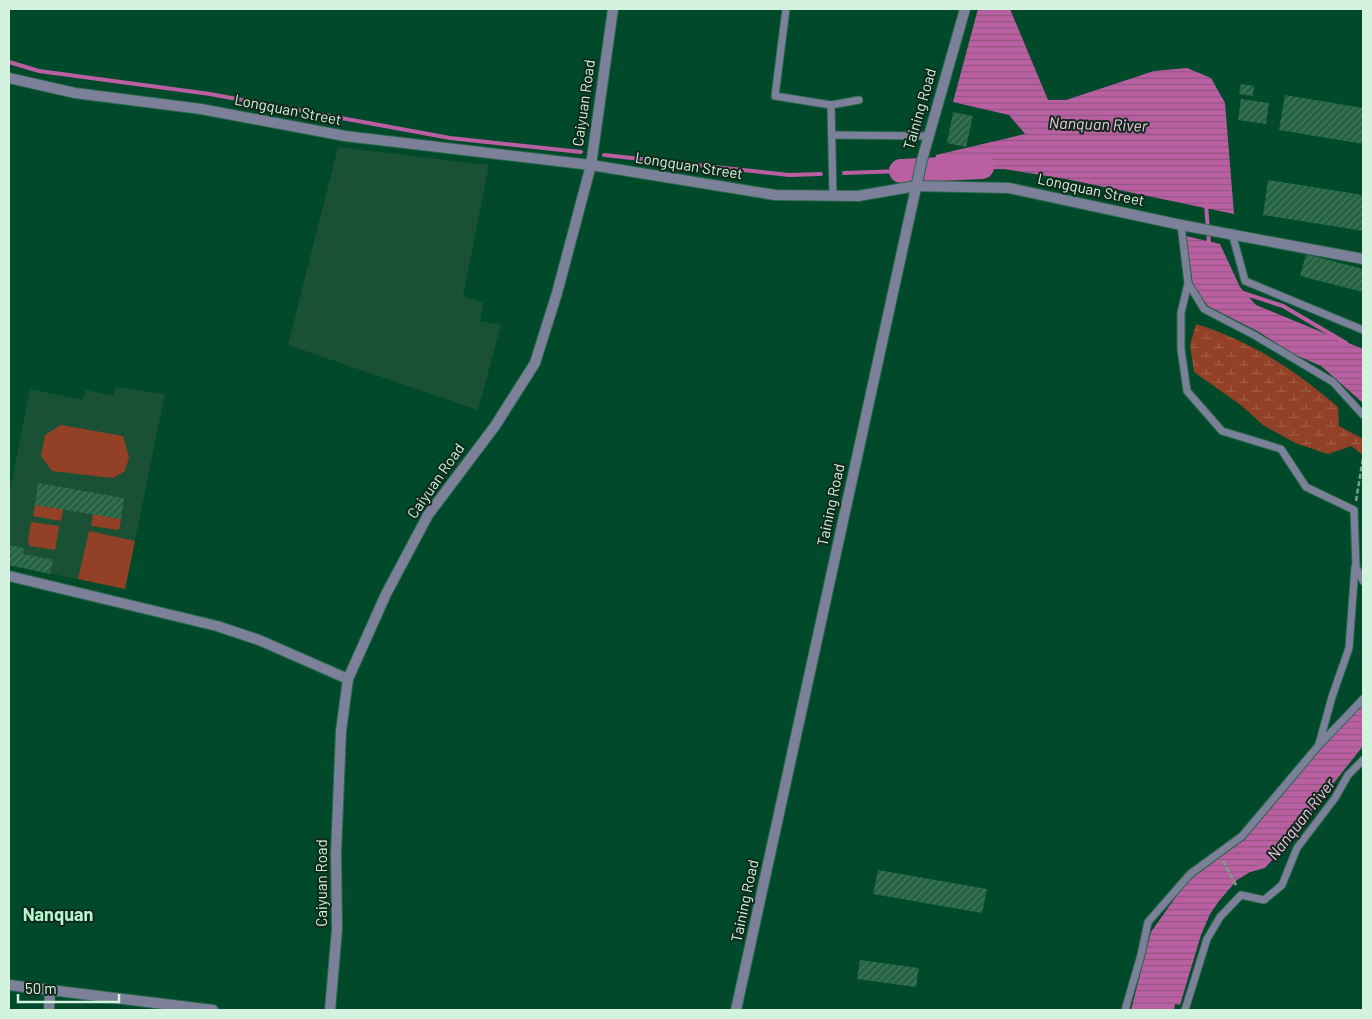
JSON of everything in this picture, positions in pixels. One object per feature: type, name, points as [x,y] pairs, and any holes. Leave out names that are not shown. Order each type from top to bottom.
[{"type":"street","name":"Caiyuan Road","points":[[330,1010],[337,929],[336,853],[341,731],[348,679],[386,594],[428,515],[495,426],[535,363],[557,293],[591,166],[613,9]]},
{"type":"street","name":"Taining Road","points":[[736,1010],[916,186],[928,136],[964,11]]},
{"type":"street","name":"Longquan Street","points":[[9,78],[75,93],[201,109],[345,136],[591,166],[775,194],[858,196],[916,186],[1009,188],[1181,225],[1363,259]]},
{"type":"street","points":[[9,576],[217,626],[259,640],[348,679]]},
{"type":"street","points":[[9,985],[213,1010]]},
{"type":"street","points":[[49,1010],[50,990]]},
{"type":"lane","points":[[786,9],[775,96],[831,105],[859,100]]},
{"type":"lane","points":[[831,105],[833,196]]},
{"type":"lane","points":[[832,135],[928,136]]},
{"type":"lane","points":[[1181,225],[1188,284],[1181,312],[1181,349],[1187,391],[1222,430],[1280,449],[1306,487],[1354,510],[1356,567],[1350,648],[1332,697],[1319,745]]},
{"type":"lane","points":[[1232,234],[1245,281],[1363,330]]},
{"type":"lane","points":[[1188,284],[1204,309],[1254,335],[1333,382],[1363,415]]},
{"type":"lane","points":[[1356,567],[1363,581]]},
{"type":"lane","points":[[1126,1010],[1142,955],[1148,922],[1190,874],[1248,830],[1319,745],[1363,699]]},
{"type":"lane","points":[[1185,1010],[1207,939],[1220,917],[1241,895],[1264,900],[1282,885],[1296,848],[1335,798],[1348,775],[1363,760]]},
{"type":"path","points":[[1354,510],[1363,458]]},
{"type":"path","points":[[1218,853],[1241,895]]},
{"type":"shaded area","points":[[338,147],[489,165],[463,296],[483,303],[480,321],[501,325],[478,410],[288,345]]},
{"type":"shaded area","points":[[116,387],[165,394],[125,589],[9,565],[9,496],[30,389],[83,400],[86,390],[113,396]]},
{"type":"green space","points":[[1196,324],[1235,339],[1272,358],[1322,394],[1338,407],[1339,426],[1363,439],[1363,455],[1351,446],[1328,454],[1295,443],[1263,425],[1242,406],[1194,372],[1190,345]]},
{"type":"green space","points":[[61,425],[123,436],[129,457],[125,471],[113,478],[52,471],[41,456],[45,435]]},
{"type":"green space","points":[[35,505],[63,509],[61,521],[33,516]]},
{"type":"green space","points":[[93,514],[121,519],[119,530],[91,526]]},
{"type":"green space","points":[[31,522],[59,526],[55,550],[30,546],[28,542]]},
{"type":"green space","points":[[89,531],[135,541],[125,589],[78,579]]},
{"type":"water","points":[[978,9],[1010,9],[1048,100],[1066,100],[1154,71],[1187,68],[1211,78],[1225,103],[1234,214],[1066,179],[1004,169],[957,170],[935,166],[936,155],[1025,134],[1009,115],[953,102]]},
{"type":"water","points":[[1186,236],[1220,244],[1240,287],[1256,305],[1363,349],[1363,403],[1321,366],[1291,353],[1259,332],[1208,306],[1193,286]]},
{"type":"water","points":[[1363,703],[1363,746],[1284,846],[1263,864],[1237,880],[1219,901],[1210,914],[1201,935],[1180,1005],[1175,1004],[1174,1010],[1131,1010],[1151,932],[1187,881],[1243,839],[1323,746]]},
{"type":"building","points":[[1241,84],[1254,86],[1253,96],[1239,94]]},
{"type":"building","points":[[1285,95],[1363,108],[1363,144],[1279,130]]},
{"type":"building","points":[[1241,99],[1269,103],[1266,124],[1238,120]]},
{"type":"building","points":[[953,112],[973,116],[966,147],[947,143]]},
{"type":"building","points":[[1268,180],[1363,195],[1363,231],[1263,215]]},
{"type":"building","points":[[1306,254],[1363,269],[1363,292],[1300,276]]},
{"type":"building","points":[[38,483],[124,498],[121,519],[35,505]]},
{"type":"building","points":[[9,545],[24,548],[23,554],[53,560],[50,574],[9,565]]},
{"type":"building","points":[[878,870],[987,889],[982,913],[873,894]]},
{"type":"building","points":[[860,960],[919,968],[916,987],[857,979]]},
{"type":"waterway","points":[[9,62],[39,71],[210,94],[450,138],[581,152]]},
{"type":"waterway","points":[[604,155],[789,175],[821,174]]},
{"type":"waterway","points":[[901,171],[982,167]]},
{"type":"waterway","points":[[844,173],[901,171]]},
{"type":"waterway","name":"Nanquan River","points":[[1206,204],[1209,244]]},
{"type":"waterway","name":"Nanquan River","points":[[1243,293],[1283,306],[1346,343]]},
{"type":"waterway","name":"Nanquan River","points":[[1250,870],[1264,866],[1278,850]]},
{"type":"district","name":"Nanquan","points":[[58,915]]}]
